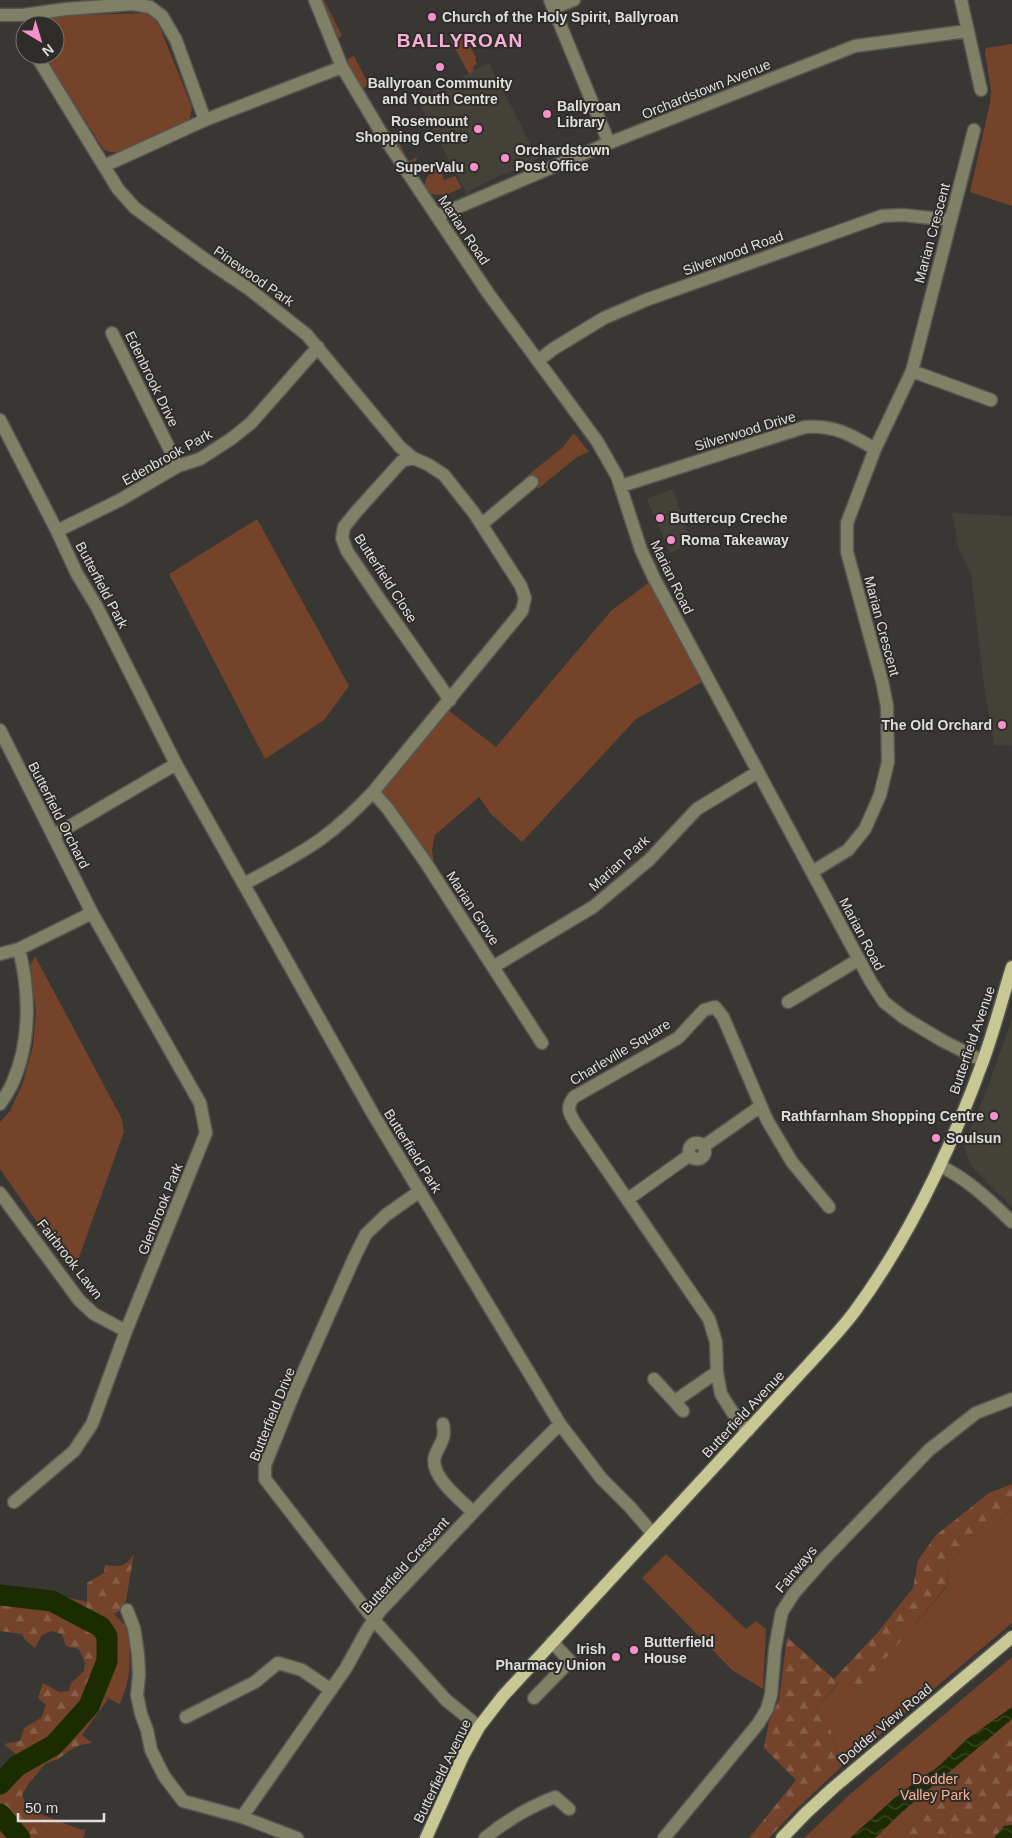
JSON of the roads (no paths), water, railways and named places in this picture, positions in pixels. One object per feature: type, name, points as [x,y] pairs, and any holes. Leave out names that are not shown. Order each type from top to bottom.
[{"type":"main road","name":"Butterfield Avenue","points":[[426,1838],[478,1727],[502,1696],[749,1430],[855,1312],[885,1268],[940,1166],[983,1061],[1012,967]]},
{"type":"main road","name":"Dodder View Road","points":[[782,1838],[832,1789],[1012,1637]]},
{"type":"street","name":"Marian Road","points":[[315,0],[342,67],[382,134],[488,293],[597,441],[622,486],[641,550],[650,570],[858,960],[884,1002],[943,1041],[983,1061]]},
{"type":"street","points":[[574,0],[552,4],[610,143]]},
{"type":"street","points":[[962,0],[967,31],[982,90]]},
{"type":"street","points":[[44,15],[66,9],[133,4],[150,7],[162,16],[176,40],[205,120]]},
{"type":"street","points":[[0,15],[15,18]]},
{"type":"street","name":"Orchardstown Avenue","points":[[437,216],[610,143],[855,46],[967,31]]},
{"type":"street","name":"Pinewood Park","points":[[42,65],[118,189],[135,208],[294,323],[318,347],[400,447],[413,458]]},
{"type":"street","points":[[104,166],[205,120],[342,67]]},
{"type":"street","name":"Marian Crescent","points":[[812,872],[848,850],[865,829],[880,795],[888,762],[887,706],[882,680],[846,552],[847,523],[875,449],[912,371],[974,130]]},
{"type":"street","name":"Silverwood Road","points":[[539,360],[553,349],[612,314],[646,300],[882,216],[903,215],[950,220]]},
{"type":"street","name":"Edenbrook Drive","points":[[112,333],[178,466]]},
{"type":"street","name":"Edenbrook Park","points":[[58,531],[120,500],[178,466],[200,459],[251,423],[318,347]]},
{"type":"street","points":[[912,371],[991,400]]},
{"type":"street","name":"Butterfield Park","points":[[0,420],[58,531],[77,574],[98,607],[176,764],[344,1064],[560,1424],[602,1478],[630,1507],[652,1534]]},
{"type":"street","name":"Silverwood Drive","points":[[622,486],[805,427],[821,426],[839,430],[875,449]]},
{"type":"street","points":[[244,884],[289,860],[321,839],[355,810],[373,792],[522,611],[525,598],[521,586],[482,524],[444,475],[429,465],[413,458]]},
{"type":"street","name":"Butterfield Close","points":[[413,458],[402,462],[356,512],[344,528],[342,538],[347,551],[450,700]]},
{"type":"street","points":[[482,524],[532,482]]},
{"type":"street","name":"Butterfield Orchard","points":[[0,730],[92,913]]},
{"type":"street","points":[[53,836],[176,764]]},
{"type":"street","name":"Marian Park","points":[[493,967],[593,907],[649,860],[697,809],[758,772]]},
{"type":"street","name":"Marian Grove","points":[[373,792],[404,831],[542,1043]]},
{"type":"street","points":[[0,954],[19,949],[92,913]]},
{"type":"street","name":"Glenbrook Park","points":[[14,1502],[74,1451],[92,1424],[126,1331],[206,1133],[200,1103],[92,913]]},
{"type":"street","points":[[0,1104],[12,1084],[24,1045],[28,1008],[19,949]]},
{"type":"street","points":[[788,1002],[858,960]]},
{"type":"street","name":"Charleville Square","points":[[749,1430],[724,1393],[717,1372],[716,1342],[709,1319],[568,1112],[569,1103],[574,1097],[678,1038],[704,1010],[715,1007],[723,1017],[767,1120],[792,1162],[829,1207]]},
{"type":"street","points":[[628,1200],[690,1155],[689,1151],[693,1144],[698,1143],[704,1146],[761,1106]]},
{"type":"street","points":[[940,1166],[954,1172],[976,1189],[1012,1222]]},
{"type":"street","name":"Butterfield Drive","points":[[420,1190],[386,1215],[366,1234],[295,1391],[265,1465],[266,1478],[374,1620],[446,1700],[478,1727]]},
{"type":"street","name":"Fairbrook Lawn","points":[[0,1193],[79,1300],[94,1314],[126,1331]]},
{"type":"street","points":[[654,1379],[679,1406],[717,1372]]},
{"type":"street","name":"Fairways","points":[[664,1838],[758,1724],[767,1709],[771,1695],[775,1648],[782,1612],[794,1593],[929,1450],[976,1413],[1012,1399]]},
{"type":"street","points":[[443,1424],[445,1434],[435,1458],[435,1466],[441,1480],[473,1512]]},
{"type":"street","name":"Butterfield Crescent","points":[[242,1817],[346,1668],[374,1620],[473,1512],[560,1424]]},
{"type":"street","points":[[127,1610],[136,1637],[139,1674],[137,1695],[141,1714],[151,1750],[164,1776],[183,1801],[242,1817],[297,1838]]},
{"type":"street","points":[[534,1698],[570,1661],[552,1642]]},
{"type":"street","points":[[186,1717],[255,1682],[278,1663],[302,1670],[331,1690]]},
{"type":"street","points":[[485,1838],[506,1821],[534,1805],[555,1797],[569,1809]]},
{"type":"water","points":[[1012,1707],[1012,1719],[902,1812],[875,1838],[850,1838],[900,1793],[939,1766],[967,1739]]},
{"type":"water","points":[[1012,1825],[1012,1838],[994,1838],[1004,1826]]},
{"type":"waterway","points":[[0,1595],[52,1601],[101,1627],[107,1636],[107,1661],[89,1706],[54,1745],[17,1766],[0,1784]]},
{"type":"waterway","points":[[0,1814],[20,1838]]},
{"type":"place","name":"Church of the Holy Spirit, Ballyroan","points":[[432,17]]},
{"type":"place","name":"Ballyroan Community and Youth Centre","points":[[440,67]]},
{"type":"place","name":"Ballyroan Library","points":[[547,114]]},
{"type":"place","name":"Rosemount Shopping Centre","points":[[478,129]]},
{"type":"place","name":"Orchardstown Post Office","points":[[505,158]]},
{"type":"place","name":"SuperValu","points":[[474,167]]},
{"type":"place","name":"Buttercup Creche","points":[[660,518]]},
{"type":"place","name":"Roma Takeaway","points":[[671,540]]},
{"type":"place","name":"The Old Orchard","points":[[1002,725]]},
{"type":"place","name":"Rathfarnham Shopping Centre","points":[[994,1116]]},
{"type":"place","name":"Soulsun","points":[[936,1138]]},
{"type":"place","name":"Butterfield House","points":[[634,1650]]},
{"type":"place","name":"Irish Pharmacy Union","points":[[616,1657]]},
{"type":"district","name":"BALLYROAN","points":[[460,40]]},
{"type":"park label","name":"Dodder Valley Park","points":[[935,1788]]}]
